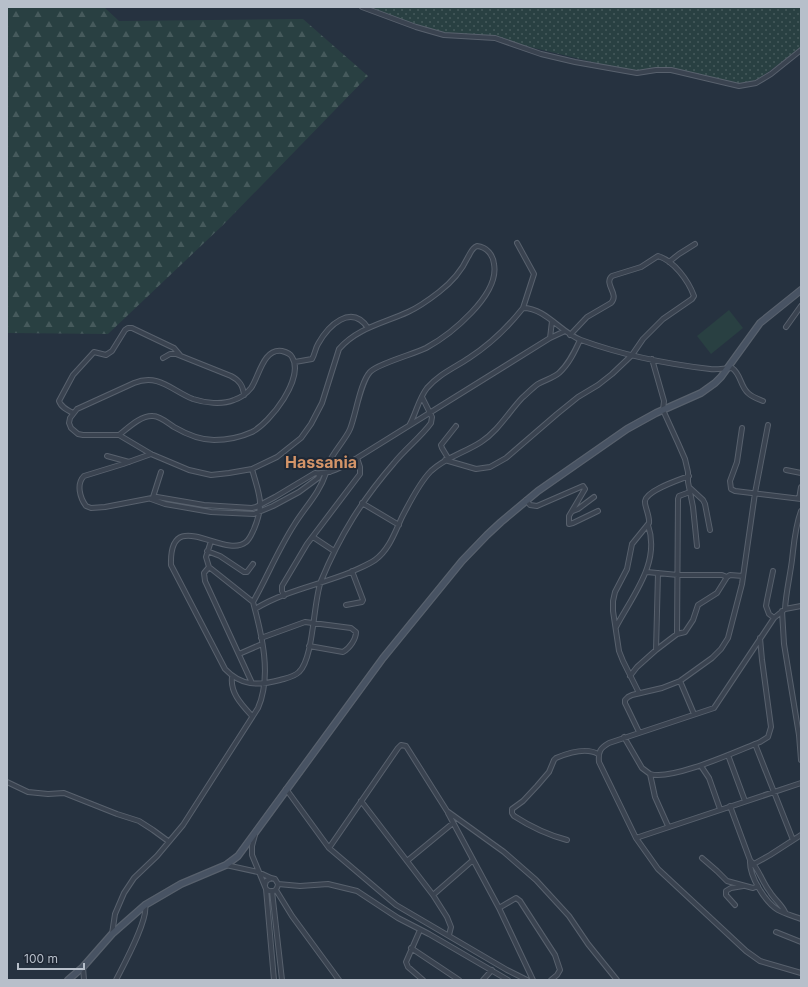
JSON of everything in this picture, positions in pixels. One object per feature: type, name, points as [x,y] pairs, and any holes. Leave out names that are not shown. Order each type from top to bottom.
[{"type":"street","points":[[362,7],[416,27],[444,35],[495,38],[541,54],[575,62],[637,73],[656,70],[671,70],[740,86],[756,83],[771,74],[801,50]]},
{"type":"street","points":[[410,424],[426,389],[443,373],[469,358],[488,344],[523,308],[534,274],[517,243]]},
{"type":"street","points":[[669,262],[695,244]]},
{"type":"street","points":[[119,434],[151,454],[188,470],[218,475],[252,469],[276,457],[301,438],[311,424],[322,403],[339,349],[353,335],[409,311],[439,292],[457,276],[472,248],[475,246],[481,246],[490,253],[495,266],[493,280],[487,294],[464,319],[447,334],[426,348],[371,371],[364,384],[350,430],[329,461],[328,472],[322,485],[294,524],[280,548],[253,602]]},
{"type":"street","points":[[446,459],[476,469],[490,467],[506,458],[573,401],[607,378],[632,355],[643,339],[663,319],[693,298],[692,293],[685,279],[669,262],[658,256],[641,267],[612,276],[609,279],[609,282],[614,295],[614,300],[587,317],[570,334]]},
{"type":"street","points":[[68,980],[83,967],[112,934],[145,905],[181,884],[226,865],[238,856],[383,658],[423,607],[462,561],[501,522],[526,500],[627,429],[709,388],[721,377],[760,323],[801,290]]},
{"type":"street","points":[[786,327],[801,306]]},
{"type":"street","points":[[523,308],[532,310],[552,321],[580,340],[632,355],[710,369],[732,368],[736,370],[749,394],[763,400]]},
{"type":"street","points":[[294,362],[312,359],[316,347],[330,327],[341,320],[349,317],[356,317],[368,328]]},
{"type":"street","points":[[550,338],[552,321]]},
{"type":"street","points":[[73,413],[65,409],[59,401],[73,375],[94,352],[104,355],[110,352],[128,328],[132,328],[174,348],[180,355]]},
{"type":"street","points":[[151,454],[87,474],[82,477],[79,485],[84,503],[88,507],[97,508],[160,497],[220,507],[252,508],[315,473],[320,474],[328,472],[357,458],[550,338],[566,331]]},
{"type":"street","points":[[255,609],[263,604],[352,571],[380,556],[394,536],[417,492],[428,475],[446,459],[466,450],[489,436],[497,429],[515,406],[537,385],[559,373],[565,367],[580,340]]},
{"type":"street","points":[[280,351],[291,355],[294,362],[294,374],[281,403],[260,427],[248,433],[214,440],[200,439],[195,438],[156,416],[151,416],[138,421],[119,434],[90,436],[78,434],[69,423],[73,413],[81,407],[143,380],[163,383],[192,398],[214,403],[229,402],[244,394],[250,390],[258,371],[272,353],[280,351]]},
{"type":"street","points":[[163,358],[170,354],[180,355],[236,378],[242,385],[244,394]]},
{"type":"street","points":[[649,358],[664,401],[663,410],[683,454],[689,476],[688,482],[694,506],[697,546]]},
{"type":"street","points":[[252,469],[261,504],[260,513],[251,536],[246,542],[241,545],[230,545],[191,536],[182,536],[171,548],[171,565],[225,669],[237,680],[252,684],[265,684],[297,674],[303,668],[309,646],[320,583],[334,550],[348,524],[362,503],[395,461],[430,424],[432,419],[422,397]]},
{"type":"street","points":[[639,732],[625,703],[628,697],[662,688],[680,681],[712,658],[725,645],[728,638],[742,584],[755,493],[768,425]]},
{"type":"street","points":[[446,459],[441,444],[456,426]]},
{"type":"street","points":[[742,428],[737,462],[730,487],[733,491],[800,499],[801,487]]},
{"type":"street","points":[[107,456],[129,462]]},
{"type":"street","points":[[284,596],[281,588],[283,583],[313,537],[360,474],[360,467],[357,458]]},
{"type":"street","points":[[786,470],[801,473]]},
{"type":"street","points":[[151,498],[161,472]]},
{"type":"street","points":[[151,498],[165,504],[191,509],[249,515],[260,513],[299,492],[318,478],[320,474]]},
{"type":"street","points":[[616,627],[647,572],[650,561],[651,541],[648,525],[649,520],[645,504],[646,500],[651,493],[689,476]]},
{"type":"street","points":[[526,500],[530,505],[537,506],[585,486],[585,489],[568,522],[570,524],[598,511]]},
{"type":"street","points":[[690,490],[703,500],[710,530]]},
{"type":"street","points":[[677,634],[678,499],[679,496],[690,490]]},
{"type":"street","points":[[573,511],[594,497]]},
{"type":"street","points":[[191,509],[192,503]]},
{"type":"street","points":[[362,503],[399,525]]},
{"type":"street","points":[[220,507],[220,513]]},
{"type":"street","points":[[801,511],[797,521],[783,610],[784,644],[799,735],[801,760]]},
{"type":"street","points":[[639,693],[619,651],[613,611],[614,595],[627,569],[634,541],[648,525]]},
{"type":"street","points":[[313,537],[334,550]]},
{"type":"street","points":[[112,934],[115,914],[124,893],[134,878],[157,856],[168,841],[183,825],[261,702],[266,672],[261,638],[253,602],[209,567],[206,557],[211,541]]},
{"type":"street","points":[[207,551],[220,556],[245,572],[249,570],[253,564]]},
{"type":"street","points":[[209,567],[204,573],[205,581],[252,684]]},
{"type":"street","points":[[346,605],[360,603],[363,600],[352,571]]},
{"type":"street","points":[[772,571],[766,606],[769,614],[774,618]]},
{"type":"street","points":[[647,572],[678,575],[717,575],[727,577],[730,575],[743,576]]},
{"type":"street","points":[[656,650],[658,573]]},
{"type":"street","points":[[630,676],[636,667],[656,650],[677,634],[686,631],[693,620],[698,605],[717,593],[727,577]]},
{"type":"street","points":[[801,606],[783,610],[774,618],[715,706],[710,710],[624,737],[604,746],[598,754],[599,762],[636,838],[665,877],[746,951],[760,961],[801,973]]},
{"type":"street","points":[[261,638],[306,622],[353,628],[356,630],[352,643],[343,652],[309,646]]},
{"type":"street","points":[[624,737],[642,768],[650,774],[662,776],[701,766],[755,744],[768,737],[771,727],[760,637]]},
{"type":"street","points":[[239,654],[262,644]]},
{"type":"street","points":[[232,677],[231,683],[235,694],[252,716]]},
{"type":"street","points":[[680,681],[694,714]]},
{"type":"street","points":[[755,744],[793,840]]},
{"type":"street","points":[[329,848],[398,748],[406,746],[447,811],[499,908],[533,980]]},
{"type":"street","points":[[567,840],[539,831],[514,816],[512,809],[526,798],[549,772],[556,758],[577,751],[589,751],[598,754]]},
{"type":"street","points":[[728,755],[744,801]]},
{"type":"street","points":[[701,766],[709,778],[720,809]]},
{"type":"street","points":[[650,774],[655,797],[668,826]]},
{"type":"street","points":[[7,782],[28,792],[48,794],[64,793],[139,821],[168,841]]},
{"type":"street","points":[[636,838],[668,826],[801,783]]},
{"type":"street","points":[[286,789],[329,848],[396,905],[506,970],[527,980]]},
{"type":"street","points":[[361,801],[433,895],[447,917],[451,927],[449,935]]},
{"type":"street","points":[[730,806],[752,865],[758,886],[772,905],[777,909],[801,920]]},
{"type":"street","points":[[447,811],[504,852],[536,880],[569,916],[588,944],[617,980]]},
{"type":"street","points":[[407,861],[453,823]]},
{"type":"street","points":[[255,833],[252,846],[252,856],[265,887],[274,980]]},
{"type":"street","points":[[752,865],[801,835]]},
{"type":"street","points":[[702,858],[725,880],[753,888],[758,886]]},
{"type":"street","points":[[433,895],[473,860]]},
{"type":"street","points":[[226,865],[258,872],[275,879],[278,884]]},
{"type":"street","points":[[752,865],[770,892],[783,907],[785,912]]},
{"type":"street","points":[[265,887],[267,879],[271,878]]},
{"type":"street","points":[[278,884],[274,891],[282,980]]},
{"type":"street","points":[[278,884],[300,886],[328,884],[357,891],[398,918],[508,980]]},
{"type":"street","points":[[735,905],[726,895],[726,891],[730,888],[744,885]]},
{"type":"street","points":[[265,887],[274,891],[340,980]]},
{"type":"street","points":[[499,908],[516,898],[520,901],[555,955],[560,970],[551,980]]},
{"type":"street","points":[[116,980],[133,946],[145,913],[145,905]]},
{"type":"street","points":[[420,930],[406,962],[408,967],[423,980]]},
{"type":"street","points":[[776,932],[801,942]]},
{"type":"street","points":[[411,948],[459,980]]},
{"type":"street","points":[[83,967],[84,980]]},
{"type":"street","points":[[483,980],[492,970]]},
{"type":"green space","points":[[7,7],[104,7],[119,21],[303,19],[368,76],[223,225],[108,334],[7,333]]},
{"type":"green space","points":[[365,7],[801,7],[801,48],[760,78],[741,86],[666,67],[634,72],[501,40],[453,37]]},
{"type":"green space","points":[[729,310],[743,328],[711,354],[697,336]]},
{"type":"district","name":"Hassania","points":[[321,462]]}]
